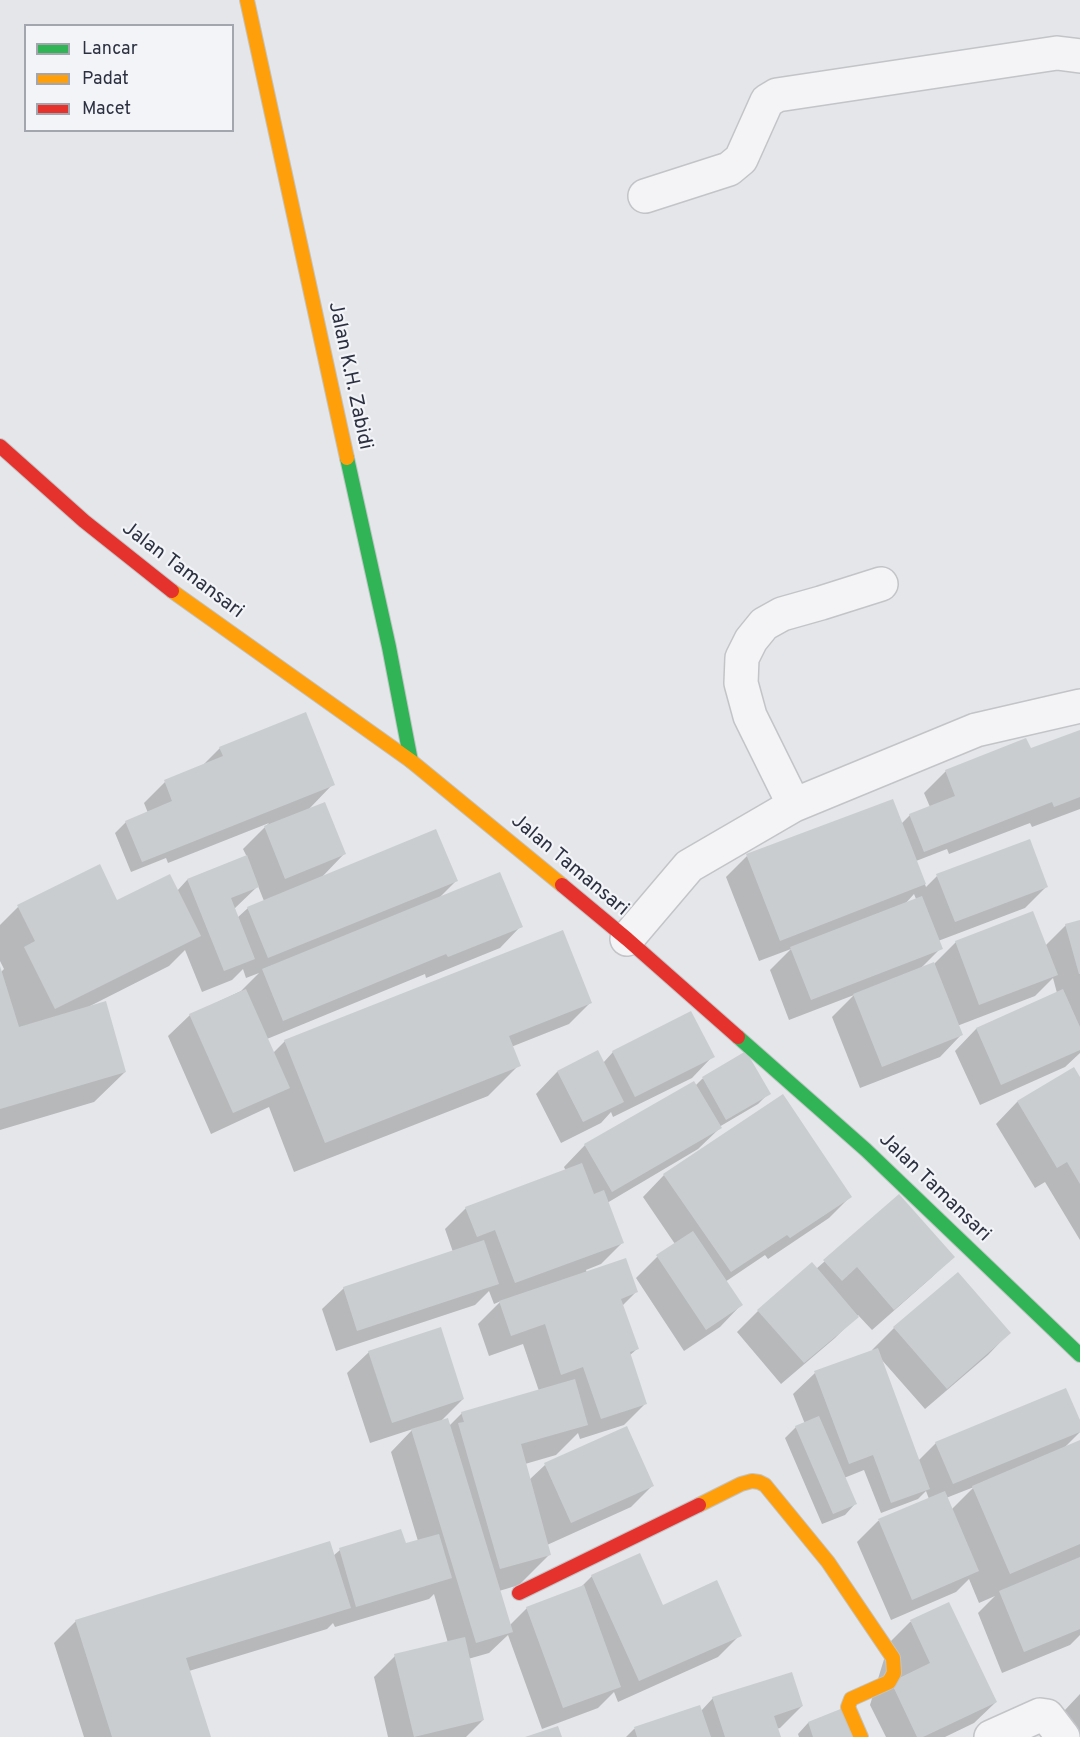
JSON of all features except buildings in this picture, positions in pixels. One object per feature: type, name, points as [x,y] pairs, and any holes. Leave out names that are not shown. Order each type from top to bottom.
[{"type":"main road","name":"Jalan K.H. Zabidi","points":[[247,0],[389,647],[411,761]]},
{"type":"main road","name":"Jalan Tamansari","points":[[0,446],[84,521],[161,583],[411,761],[627,939],[866,1150],[1076,1345]]},
{"type":"main road","points":[[519,1593],[741,1484],[759,1482],[765,1485],[828,1562],[893,1658],[894,1673],[889,1682],[851,1699],[848,1707],[861,1737]]},
{"type":"street","points":[[645,196],[729,169],[741,159],[767,101],[777,95],[1057,53],[1080,56]]},
{"type":"street","points":[[794,805],[750,716],[741,683],[742,658],[751,640],[764,624],[782,614],[881,584]]},
{"type":"street","points":[[627,939],[689,866],[794,805],[976,730],[1080,706]]},
{"type":"street","points":[[991,1737],[1040,1715],[1047,1716],[1063,1737]]},
{"type":"traffic: fast","points":[[347,458],[389,647],[411,761]]},
{"type":"traffic: fast","points":[[738,1037],[866,1150],[1080,1355]]},
{"type":"traffic: slow","points":[[247,0],[347,458]]},
{"type":"traffic: slow","points":[[172,591],[411,761],[562,885]]},
{"type":"traffic: slow","points":[[699,1505],[741,1484],[759,1482],[765,1485],[828,1562],[893,1658],[894,1673],[889,1682],[851,1699],[848,1707],[861,1737]]},
{"type":"traffic: jam","points":[[0,446],[84,521],[172,591]]},
{"type":"traffic: jam","points":[[562,885],[738,1037]]},
{"type":"traffic: jam","points":[[519,1593],[699,1505]]}]
